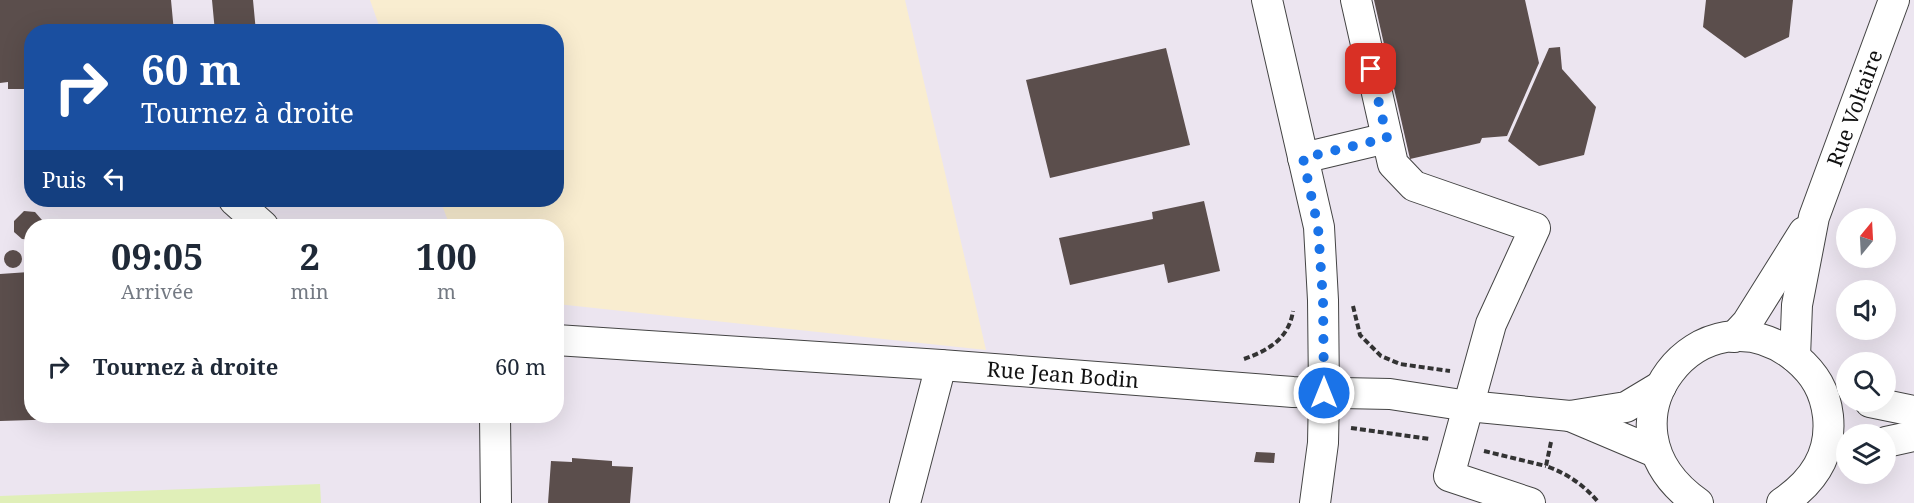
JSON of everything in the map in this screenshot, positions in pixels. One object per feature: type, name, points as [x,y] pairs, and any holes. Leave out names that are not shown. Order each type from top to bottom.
[{"type":"street","points":[[1267,0],[1318,227],[1323,300],[1324,393],[1315,503]]},
{"type":"street","points":[[1356,0],[1393,164],[1414,186],[1535,228],[1491,324],[1449,476],[1530,503]]},
{"type":"street","name":"Rue Voltaire","points":[[1795,357],[1797,305],[1814,217],[1894,0]]},
{"type":"street","points":[[1303,158],[1387,138]]},
{"type":"street","points":[[242,207],[255,219]]},
{"type":"street","name":"Rue Voltaire","points":[[1734,337],[1747,323],[1814,217]]},
{"type":"street","points":[[1684,498],[1662,467],[1655,452],[1651,422],[1653,405],[1665,376],[1687,354],[1718,338],[1749,336],[1780,345],[1812,371],[1834,394],[1826,399],[1835,456],[1803,489],[1782,503]]},
{"type":"street","name":"Rue Jean Bodin","points":[[564,341],[1324,393],[1390,394],[1561,424],[1655,452]]},
{"type":"street","points":[[905,503],[941,365]]},
{"type":"street","name":"Rue Jean Bodin","points":[[1561,424],[1626,407],[1661,386]]},
{"type":"street","points":[[1896,407],[1914,411]]},
{"type":"street","points":[[495,423],[496,503]]},
{"type":"street","points":[[1896,440],[1914,436]]},
{"type":"path","points":[[1352,300],[1360,335],[1381,356],[1400,364],[1475,376]]},
{"type":"path","points":[[1240,361],[1268,350],[1283,335],[1292,318],[1293,308]]},
{"type":"path","points":[[1323,424],[1456,445],[1546,466],[1567,474],[1587,489],[1599,503]]},
{"type":"path","points":[[1546,466],[1561,424]]},
{"type":"shaded area","points":[[0,0],[1914,0],[1914,503],[0,503]]},
{"type":"shaded area","points":[[370,0],[905,0],[986,350],[564,305],[564,219],[447,219],[443,207],[564,207],[564,24],[379,24]]},
{"type":"green space","points":[[320,484],[321,503],[0,503],[0,496]]},
{"type":"building","points":[[0,0],[171,0],[173,24],[24,24],[24,89],[8,89],[8,82],[0,83]]},
{"type":"building","points":[[212,0],[253,0],[255,24],[214,24]]},
{"type":"building","points":[[1374,0],[1525,0],[1539,63],[1507,136],[1482,138],[1480,143],[1410,159]]},
{"type":"building","points":[[1706,0],[1793,0],[1789,37],[1745,58],[1703,27]]},
{"type":"building","points":[[1560,47],[1562,69],[1596,107],[1584,155],[1539,166],[1508,141],[1549,48]]},
{"type":"building","points":[[1166,48],[1190,145],[1050,178],[1026,80]]},
{"type":"building","points":[[1204,201],[1220,271],[1168,283],[1164,264],[1070,285],[1059,238],[1153,219],[1152,212]]},
{"type":"building","points":[[24,211],[35,212],[41,219],[24,219],[24,239],[14,232],[14,221]]},
{"type":"building","points":[[9,250],[17,250],[22,255],[20,266],[9,268],[4,263],[4,255]]},
{"type":"building","points":[[24,272],[24,420],[0,421],[0,274]]},
{"type":"building","points":[[1256,452],[1275,453],[1274,463],[1254,462]]},
{"type":"building","points":[[572,458],[612,461],[612,466],[633,467],[630,503],[548,503],[551,461],[572,462]]},
{"type":"route","points":[[1324,393],[1323,300],[1318,227],[1303,158],[1387,138],[1371,69]]}]
